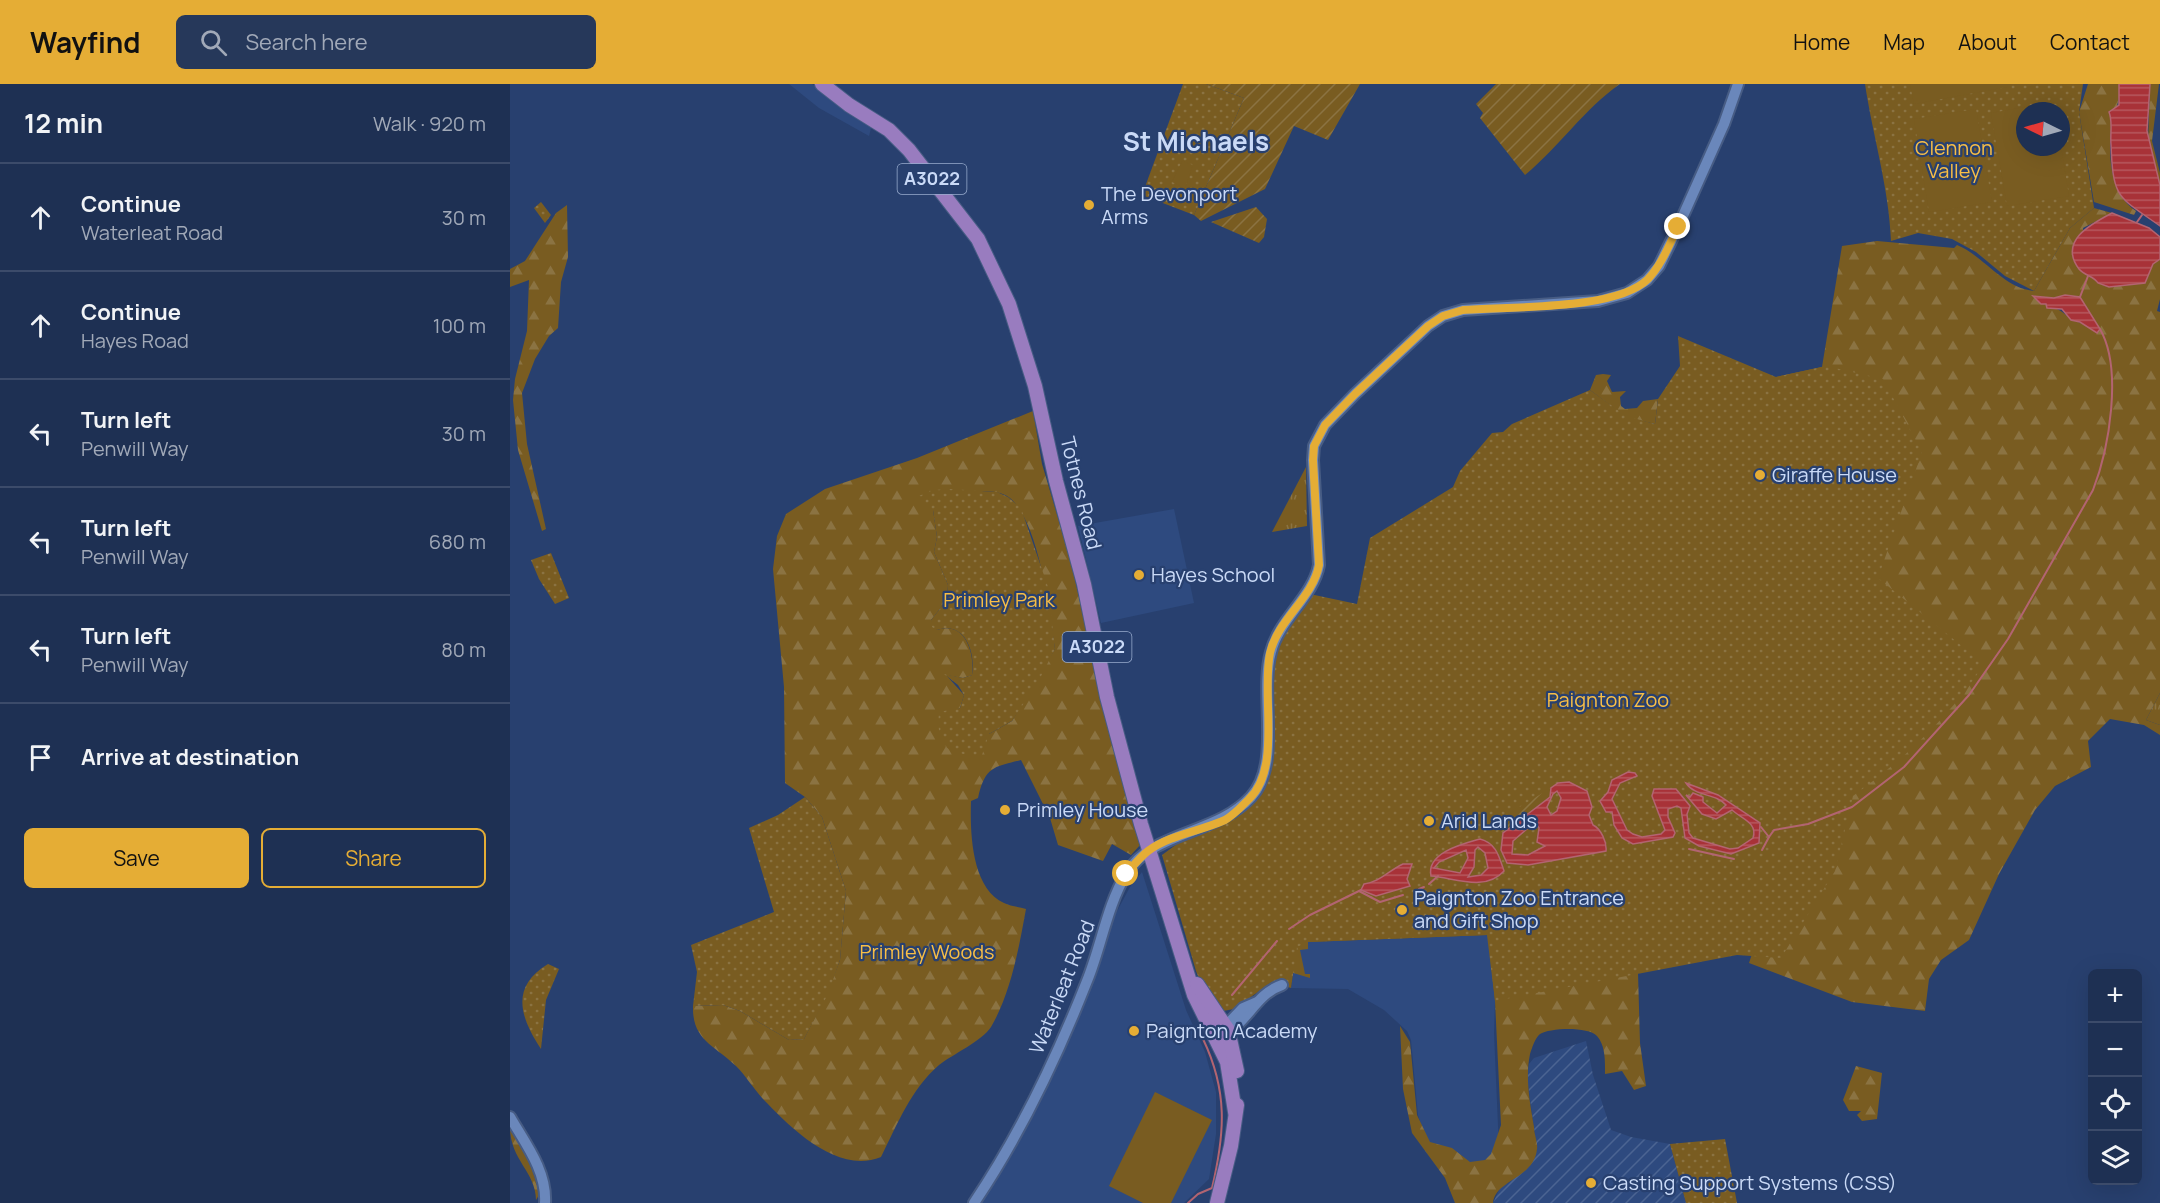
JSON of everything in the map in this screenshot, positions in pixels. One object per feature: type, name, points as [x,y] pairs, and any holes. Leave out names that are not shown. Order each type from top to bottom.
[{"type":"main road","name":"Totnes Road","points":[[822,84],[849,105],[890,130],[909,150],[978,239],[1009,304],[1033,379],[1056,481],[1084,584],[1107,697],[1149,849],[1190,975],[1194,995],[1221,1032],[1236,1112],[1231,1146],[1217,1203]]},
{"type":"street","points":[[1149,849],[1225,819],[1242,806],[1263,782],[1267,754],[1267,694],[1271,652],[1282,626],[1318,572],[1320,557],[1313,460],[1314,446],[1325,425],[1413,339],[1443,316],[1463,310],[1598,301],[1627,293],[1647,280],[1659,266],[1678,227],[1724,124],[1737,84]]},
{"type":"street","name":"Waterleat Road","points":[[974,1203],[1064,1040],[1126,874],[1149,849]]},
{"type":"street","points":[[1221,1032],[1243,1008],[1257,1002],[1269,989],[1282,985]]},
{"type":"street","points":[[510,1117],[536,1163],[544,1183],[545,1203]]},
{"type":"shaded area","points":[[789,84],[812,84],[872,124],[869,136],[819,108]]},
{"type":"shaded area","points":[[2119,84],[2150,84],[2147,131],[2160,185],[2160,226],[2127,202],[2116,187],[2109,112],[2119,105]]},
{"type":"shaded area","points":[[2112,213],[2149,228],[2160,237],[2160,259],[2153,264],[2145,283],[2109,287],[2098,283],[2081,271],[2074,259],[2072,250],[2080,235],[2095,222]]},
{"type":"shaded area","points":[[2065,295],[2080,297],[2100,329],[2097,333],[2080,322],[2071,320],[2062,309],[2047,308],[2046,304],[2041,304],[2033,296],[2054,298]]},
{"type":"shaded area","name":"Hayes School","points":[[1174,509],[1194,603],[1101,623],[1078,526]]},
{"type":"shaded area","points":[[1628,772],[1635,773],[1637,776],[1620,783],[1612,799],[1627,830],[1633,834],[1642,837],[1661,834],[1665,830],[1652,796],[1654,789],[1676,789],[1690,806],[1687,814],[1689,833],[1693,838],[1730,849],[1738,848],[1753,838],[1751,825],[1732,810],[1716,819],[1702,814],[1686,795],[1690,797],[1693,793],[1703,797],[1703,802],[1717,813],[1726,805],[1717,798],[1695,791],[1686,783],[1718,795],[1760,823],[1759,843],[1731,854],[1699,846],[1685,838],[1681,808],[1677,806],[1668,809],[1668,817],[1675,833],[1673,837],[1633,844],[1622,838],[1614,825],[1612,812],[1606,812],[1600,801],[1608,792],[1612,780]]},
{"type":"shaded area","points":[[1569,782],[1587,791],[1592,807],[1589,815],[1593,825],[1603,836],[1606,851],[1528,865],[1507,863],[1501,850],[1503,833],[1550,797],[1551,788],[1558,783]],"holes":[[[1557,791],[1561,798],[1557,811],[1551,815],[1547,807],[1553,794]],[[1535,822],[1539,828],[1537,842],[1545,846],[1528,855],[1512,854],[1513,841]]]},
{"type":"shaded area","points":[[1480,839],[1490,844],[1496,851],[1504,871],[1488,881],[1479,882],[1431,876],[1434,861],[1440,856],[1455,847]],"holes":[[[1478,847],[1485,853],[1488,868],[1481,875],[1468,877],[1474,867],[1475,850]],[[1466,850],[1468,858],[1460,873],[1434,868],[1439,862]]]},
{"type":"shaded area","points":[[1403,864],[1412,864],[1407,879],[1410,886],[1376,896],[1361,890],[1364,884],[1379,879]]},
{"type":"shaded area","name":"Paignton Academy","points":[[1142,872],[1186,1010],[1205,1052],[1216,1092],[1216,1134],[1209,1179],[1184,1203],[981,1203],[1041,1096],[1084,1006],[1116,913],[1130,887]]},
{"type":"shaded area","points":[[1488,935],[1495,1001],[1494,1033],[1499,1149],[1492,1162],[1473,1167],[1428,1142],[1424,1134],[1418,1115],[1411,1040],[1407,1031],[1384,1010],[1348,989],[1291,988],[1297,947],[1308,942]]},
{"type":"shaded area","points":[[1586,1041],[1593,1075],[1611,1130],[1631,1137],[1670,1144],[1686,1203],[1493,1203],[1500,1188],[1511,1181],[1537,1150],[1527,1078],[1529,1064],[1534,1058]]},
{"type":"green space","points":[[1183,84],[1206,84],[1244,98],[1194,215],[1142,195]]},
{"type":"green space","points":[[1206,84],[1360,84],[1328,140],[1294,126],[1265,189],[1201,221],[1194,215],[1244,98]]},
{"type":"green space","points":[[1496,84],[1620,84],[1595,105],[1525,175],[1480,118],[1483,113],[1476,104]]},
{"type":"green space","name":"Clennon Valley","points":[[1865,84],[2083,84],[2079,112],[2094,208],[2070,228],[2034,291],[2005,276],[1976,252],[1952,239],[1918,233],[1891,241],[1884,182]]},
{"type":"green space","points":[[1910,84],[2007,84],[2007,87],[1914,104]]},
{"type":"green space","points":[[2088,84],[2119,84],[2119,96],[2111,130],[2111,164],[2116,186],[2121,196],[2136,211],[2134,215],[2094,202],[2079,112]]},
{"type":"green space","points":[[2150,84],[2159,84],[2152,141],[2160,173],[2160,185],[2148,143]]},
{"type":"green space","points":[[1976,109],[1992,202],[1929,212],[1914,119]]},
{"type":"green space","points":[[2016,109],[2016,156],[2062,156],[2069,196],[2007,206],[1991,113]]},
{"type":"green space","points":[[1182,161],[1193,165],[1185,188],[1172,182]]},
{"type":"green space","points":[[541,202],[551,215],[545,223],[534,208]]},
{"type":"green space","points":[[567,205],[568,257],[561,282],[558,328],[549,336],[535,359],[522,393],[527,444],[546,529],[542,531],[518,450],[513,400],[515,379],[527,331],[529,280],[510,287],[510,269],[525,261],[556,213]]},
{"type":"green space","points":[[1256,207],[1267,219],[1264,237],[1259,243],[1211,222]]},
{"type":"green space","points":[[2094,208],[2112,213],[2083,228],[2088,276],[2116,284],[2145,283],[2153,264],[2160,259],[2160,299],[2157,311],[2160,312],[2160,693],[2146,720],[2160,725],[2160,735],[2144,725],[2110,719],[2088,741],[2091,767],[2055,786],[2035,810],[1999,874],[1969,940],[1941,960],[1929,979],[1925,1011],[1852,1002],[1749,963],[1752,954],[1776,377],[1822,367],[1842,246],[1877,241],[1954,248],[1957,245],[1976,256],[2013,284],[2034,291],[2070,228]],"holes":[[[2034,296],[2079,297],[2100,330],[2071,320],[2061,311],[2042,303]]]},
{"type":"green space","name":"Paignton Zoo","points":[[1678,336],[1776,377],[1826,366],[1883,379],[1922,452],[1878,578],[1984,664],[1941,720],[1890,768],[1853,796],[1835,871],[1781,958],[1737,955],[1495,1001],[1487,935],[1308,942],[1297,947],[1291,988],[1272,982],[1234,1009],[1223,1011],[1202,986],[1196,971],[1162,855],[1196,830],[1225,819],[1263,782],[1271,652],[1305,593],[1357,604],[1370,538],[1453,487],[1460,471],[1492,433],[1503,432],[1512,424],[1590,390],[1626,416],[1655,424],[1658,399],[1680,366]]},
{"type":"green space","points":[[1596,375],[1611,375],[1607,381],[1612,392],[1626,391],[1620,397],[1621,406],[1625,409],[1637,408],[1643,401],[1658,399],[1655,424],[1626,417],[1590,390]]},
{"type":"green space","name":"Primley Woods","points":[[1033,411],[1042,464],[1071,562],[1110,736],[1141,844],[1131,855],[1112,844],[1103,861],[1058,845],[1050,818],[1021,760],[997,767],[987,774],[978,798],[971,801],[972,843],[979,872],[993,896],[1006,904],[1026,909],[1004,1000],[987,1032],[939,1065],[920,1085],[881,1157],[864,1161],[831,1154],[787,1122],[759,1095],[736,1066],[700,1034],[696,1027],[693,1006],[723,1005],[740,1011],[789,1040],[804,1039],[827,994],[840,960],[846,891],[822,817],[805,797],[785,783],[784,687],[773,569],[777,536],[786,514],[825,489],[917,458]],"holes":[[[970,491],[994,492],[1007,496],[1018,507],[1027,523],[1041,566],[1055,649],[1012,721],[989,734],[948,713],[960,708],[964,695],[946,675],[963,678],[972,675],[972,657],[970,648],[961,634],[947,628],[937,630],[931,620],[947,600],[948,585],[934,552],[937,537],[933,510]]]},
{"type":"green space","points":[[1306,467],[1307,526],[1272,532]]},
{"type":"green space","name":"Primley Park","points":[[934,490],[997,492],[1008,497],[1021,508],[1048,587],[1055,649],[1039,680],[1012,721],[989,734],[982,755],[953,751],[942,742],[940,734],[939,712],[960,708],[964,695],[958,685],[944,674],[963,678],[972,675],[973,666],[970,648],[961,634],[947,628],[937,630],[932,627],[931,620],[947,600],[948,585],[934,552],[937,537],[933,510],[923,506],[916,497]]},
{"type":"green space","points":[[551,553],[569,598],[555,604],[539,579],[531,560]]},
{"type":"green space","points":[[2160,693],[2160,725],[2146,720]]},
{"type":"green space","points":[[1551,788],[1550,797],[1503,833],[1496,828],[1498,820]]},
{"type":"green space","points":[[805,797],[822,817],[846,891],[840,960],[828,994],[804,1039],[789,1040],[740,1011],[723,1005],[693,1006],[697,972],[691,945],[774,912],[749,828],[778,815]]},
{"type":"green space","points":[[1295,883],[1638,973],[1640,1043],[1646,1086],[1634,1090],[1622,1071],[1605,1074],[1602,1045],[1597,1036],[1592,1033],[1568,1029],[1551,1030],[1540,1034],[1530,1054],[1528,1072],[1537,1147],[1534,1159],[1529,1167],[1500,1189],[1493,1203],[1455,1203],[1445,1178],[1412,1133],[1403,1089],[1400,1026],[1410,1042],[1417,1115],[1430,1142],[1452,1148],[1470,1162],[1485,1160],[1491,1154],[1501,1125],[1495,1001],[1488,935],[1308,942],[1308,949],[1300,950],[1305,974],[1310,974],[1310,978],[1290,972]]},
{"type":"green space","points":[[548,964],[559,969],[546,1000],[541,1049],[528,1025],[522,1003],[528,982]]},
{"type":"green space","points":[[1856,1066],[1882,1073],[1877,1119],[1862,1121],[1857,1115],[1861,1111],[1849,1111],[1843,1100]]},
{"type":"green space","points":[[1155,1092],[1212,1120],[1171,1203],[1143,1203],[1109,1186]]},
{"type":"green space","points":[[510,1127],[535,1177],[539,1195],[536,1200],[532,1181],[514,1148]]},
{"type":"green space","points":[[1725,1139],[1737,1203],[1686,1203],[1670,1144]]},
{"type":"waterway","points":[[2137,222],[2142,215]]},
{"type":"waterway","points":[[2080,297],[2088,276]]},
{"type":"waterway","points":[[1761,827],[1769,837],[1774,830],[1808,824],[1852,807],[1904,767],[1969,695],[2008,639],[2093,490],[2099,473],[2108,432],[2112,387],[2111,365],[2100,329]]},
{"type":"waterway","points":[[1762,850],[1769,837]]},
{"type":"waterway","points":[[1689,849],[1734,859]]},
{"type":"waterway","points":[[1429,884],[1438,876]]},
{"type":"waterway","points":[[1419,889],[1424,887]]},
{"type":"waterway","points":[[1289,929],[1310,915],[1361,890]]},
{"type":"waterway","points":[[1359,891],[1380,902],[1403,895]]},
{"type":"waterway","points":[[1232,995],[1277,941]]},
{"type":"waterway","points":[[1188,1203],[1198,1194],[1212,1188],[1220,1149],[1222,1112],[1220,1094],[1217,1076],[1203,1039]]},
{"type":"place","name":"The Devonport Arms","points":[[1089,205]]},
{"type":"place","name":"Giraffe House","points":[[1760,475]]},
{"type":"place","name":"Hayes School","points":[[1139,575]]},
{"type":"place","name":"Primley House","points":[[1005,810]]},
{"type":"place","name":"Arid Lands","points":[[1429,821]]},
{"type":"place","name":"Paignton Zoo Entrance and Gift Shop","points":[[1402,910]]},
{"type":"place","name":"Paignton Academy","points":[[1134,1031]]},
{"type":"place","name":"Casting Support Systems (CSS)","points":[[1591,1183]]},
{"type":"district","name":"St Michaels","points":[[1196,142]]},
{"type":"route","points":[[1126,874],[1149,849],[1225,819],[1234,813],[1252,797],[1263,782],[1267,754],[1267,694],[1271,652],[1282,626],[1318,572],[1320,557],[1313,460],[1314,446],[1325,425],[1377,372],[1428,326],[1443,316],[1463,310],[1598,301],[1627,293],[1647,280],[1659,266],[1678,227]]}]
